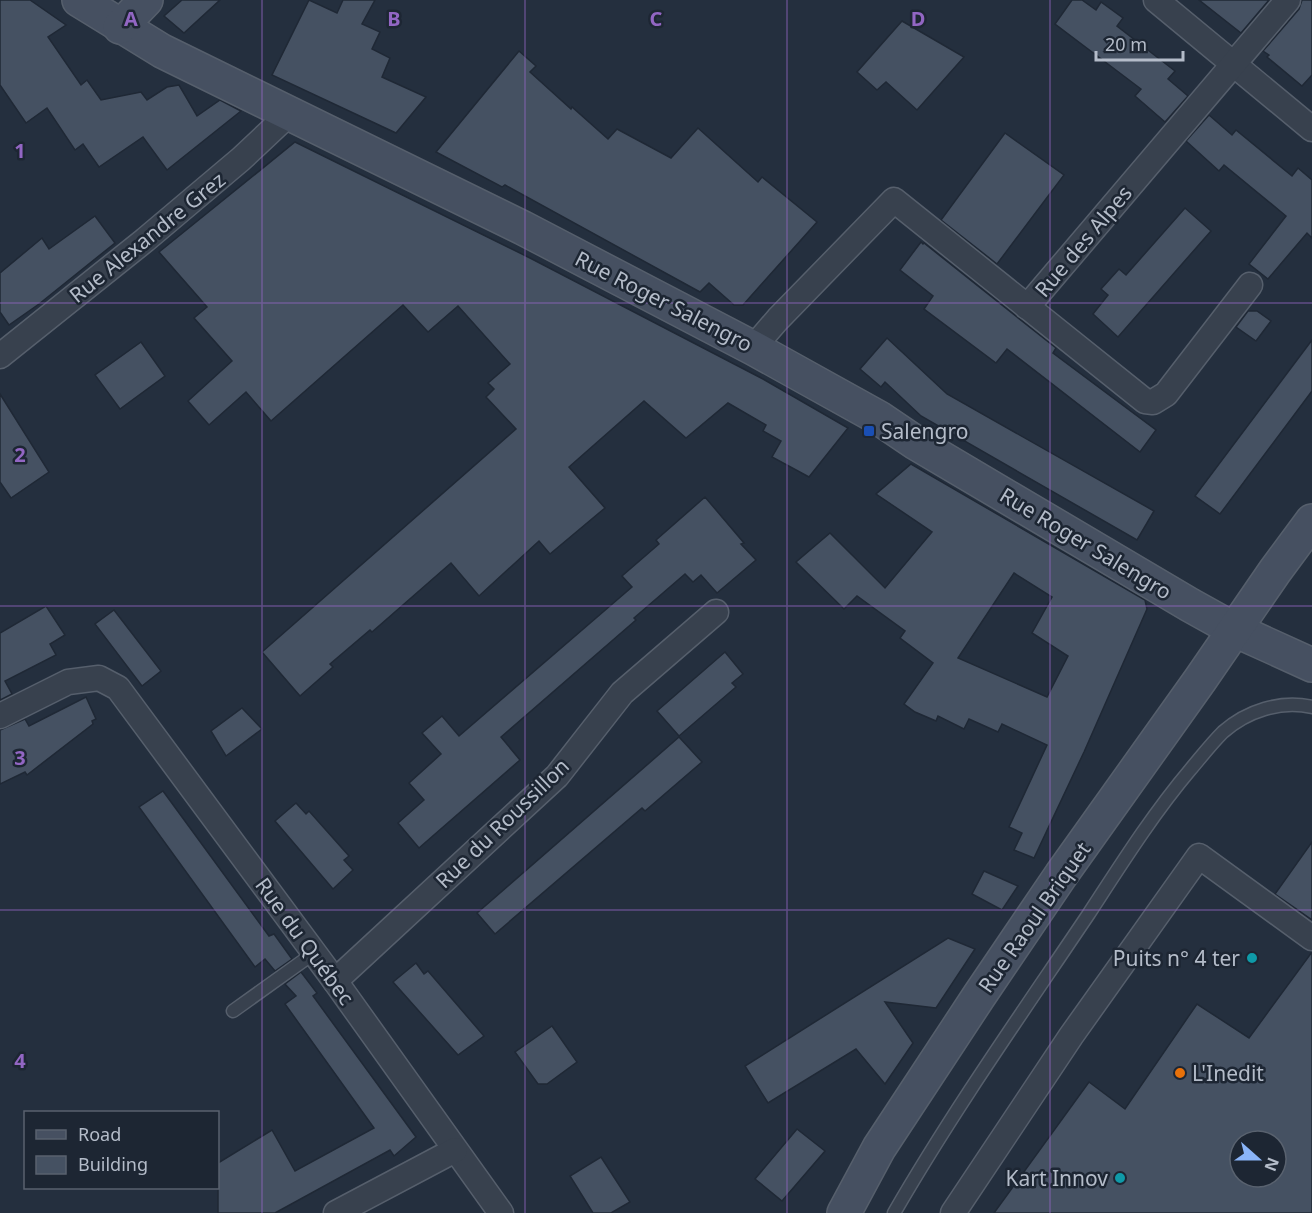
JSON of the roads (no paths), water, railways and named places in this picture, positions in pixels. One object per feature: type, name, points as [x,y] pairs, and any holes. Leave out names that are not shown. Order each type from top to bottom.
[{"type":"main road","name":"Rue Roger Salengro","points":[[79,0],[120,27],[170,55],[523,228],[753,348],[879,418],[1190,605],[1235,630],[1312,665]]},
{"type":"main road","points":[[120,27],[146,0]]},
{"type":"main road","name":"Rue Raoul Briquet","points":[[844,1213],[879,1148],[979,996],[1061,875],[1312,521]]},
{"type":"street","points":[[1156,0],[1312,129]]},
{"type":"street","name":"Rue des Alpes","points":[[753,348],[778,319],[894,200],[1027,307],[1288,0]]},
{"type":"street","name":"Rue Alexandre Grez","points":[[0,356],[180,211],[242,159],[290,113]]},
{"type":"street","points":[[1027,307],[1138,397],[1153,402],[1166,394],[1250,285]]},
{"type":"street","name":"Rue du Roussillon","points":[[335,981],[557,776],[622,693],[716,612]]},
{"type":"street","name":"Rue du Québec","points":[[0,716],[68,682],[99,678],[118,688],[335,981],[501,1213]]},
{"type":"street","points":[[953,1213],[1071,1036],[1199,856],[1312,938]]},
{"type":"street","points":[[336,1213],[455,1150]]},
{"type":"lane","points":[[894,1213],[1020,1016],[1149,824],[1180,782],[1218,738],[1240,720],[1266,708],[1312,707]]},
{"type":"lane","points":[[233,1011],[314,953]]},
{"type":"place","name":"Salengro","points":[[869,431]]},
{"type":"place","name":"Puits n° 4 ter","points":[[1252,958]]},
{"type":"place","name":"L'Inedit","points":[[1180,1073]]},
{"type":"place","name":"Kart Innov","points":[[1120,1178]]}]
